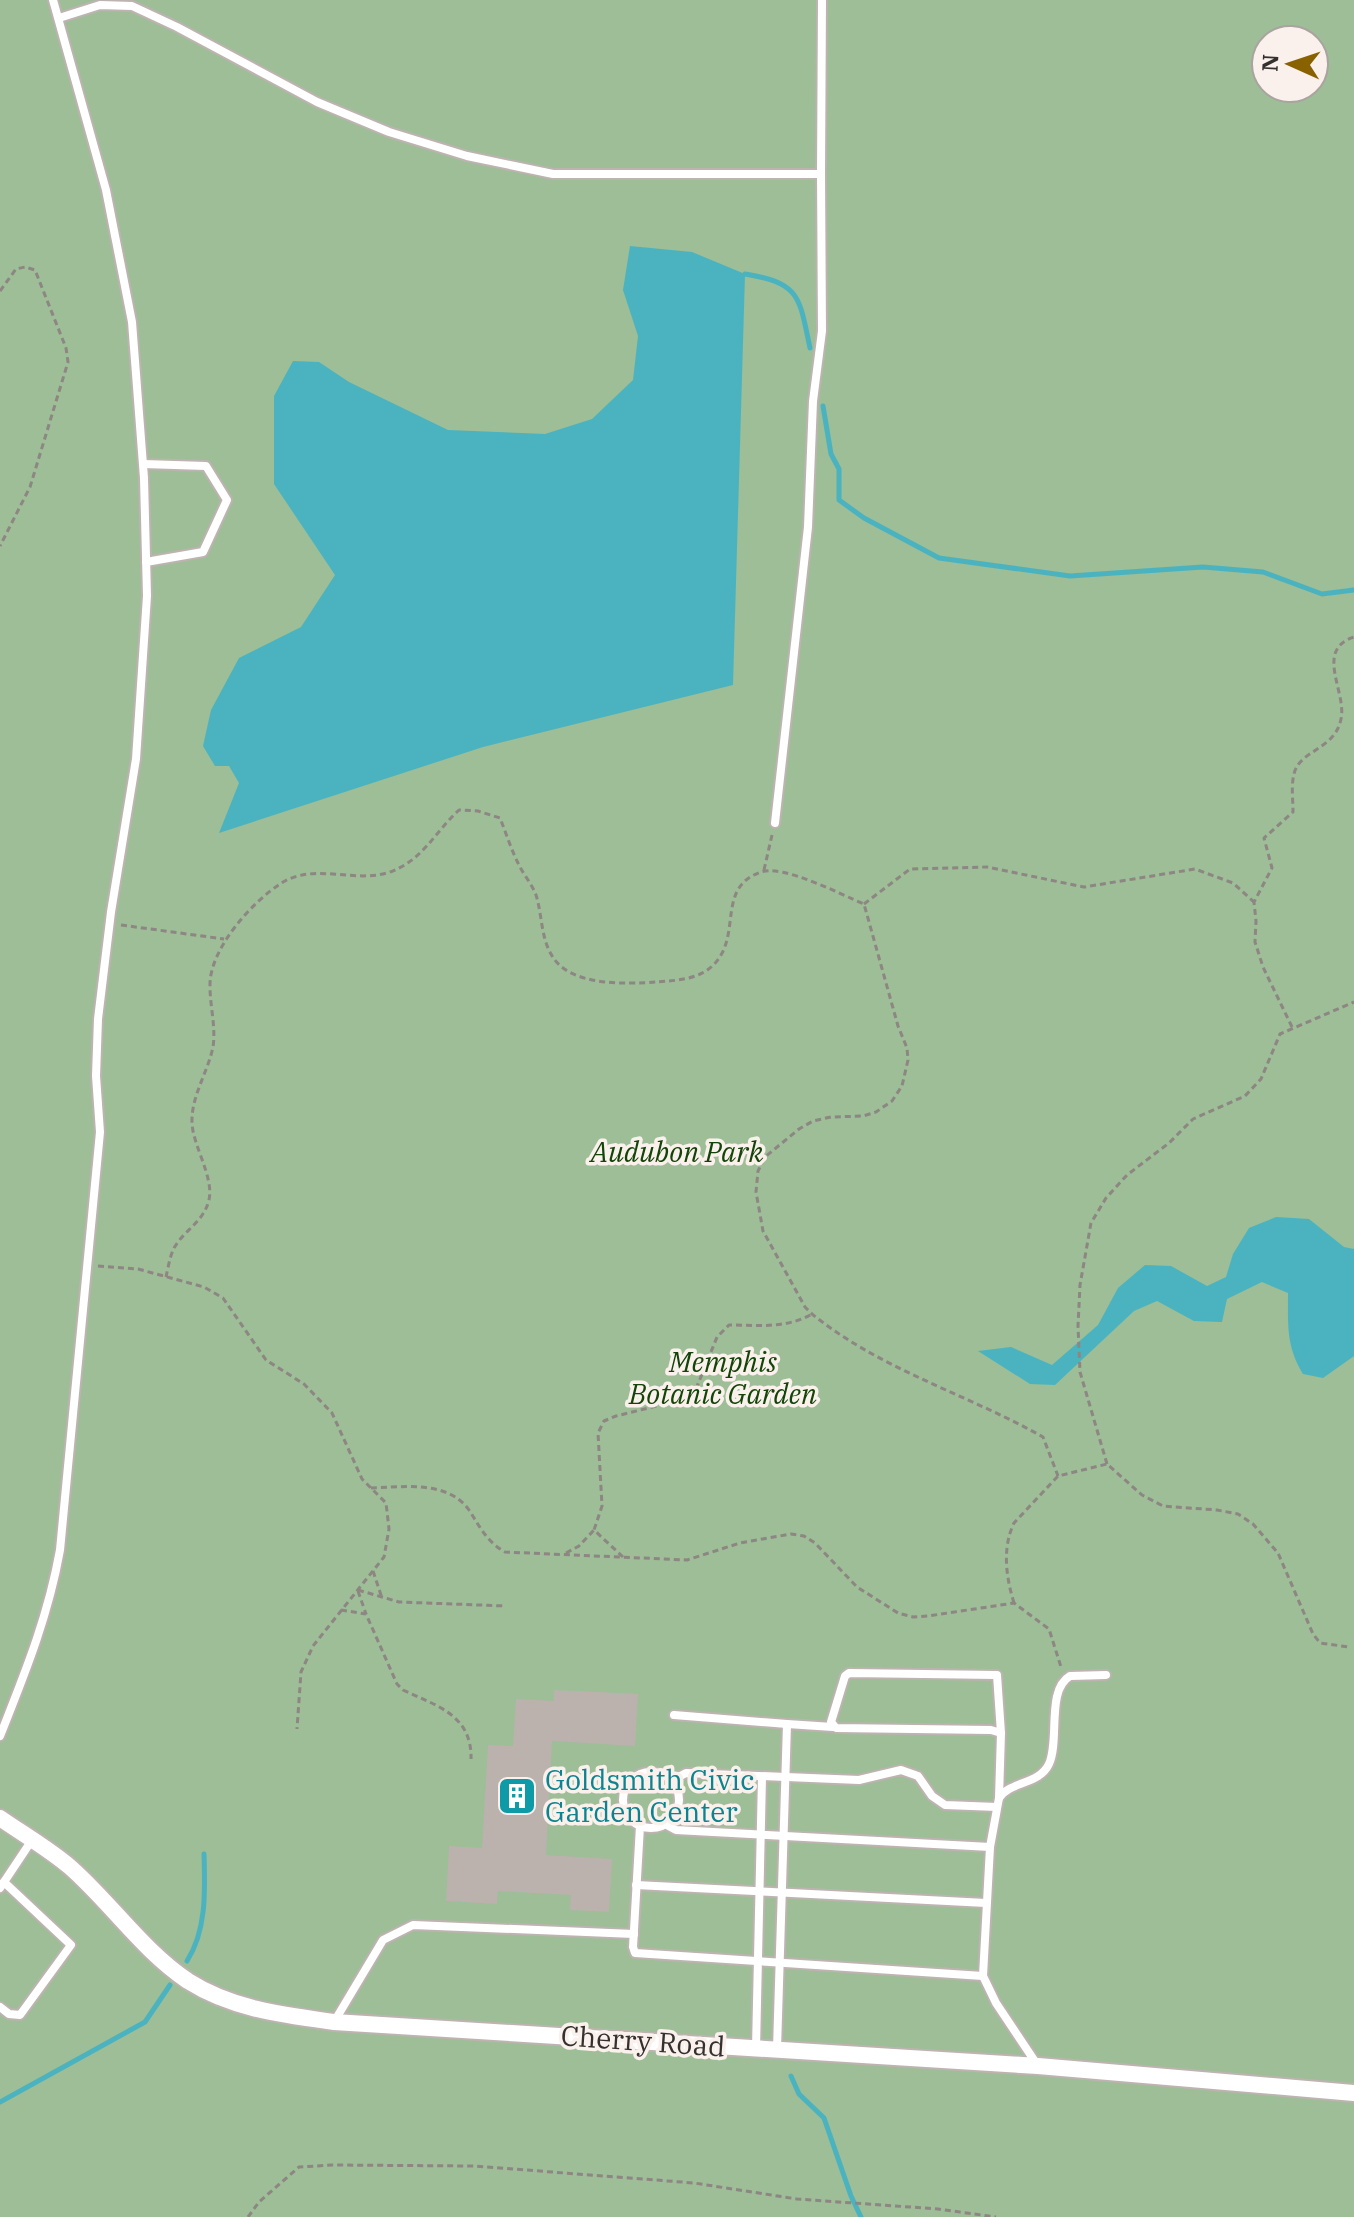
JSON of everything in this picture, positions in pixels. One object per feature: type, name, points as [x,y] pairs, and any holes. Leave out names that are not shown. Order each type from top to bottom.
[{"type":"street","name":"Cherry Road","points":[[0,1818],[69,1867],[155,1954],[188,1981],[252,2009],[334,2022],[1038,2066],[1354,2093]]},
{"type":"lane","points":[[0,1736],[51,1599],[58,1562],[100,1132],[96,1076],[98,1019],[109,924],[136,759],[147,596],[143,464],[132,322],[106,190],[53,0]]},
{"type":"lane","points":[[775,823],[808,527],[813,401],[822,331],[822,0]]},
{"type":"lane","points":[[59,18],[100,5],[132,6],[317,102],[389,132],[467,156],[553,174],[821,174]]},
{"type":"lane","points":[[143,464],[206,466],[227,500],[203,552],[146,562]]},
{"type":"lane","points":[[833,1727],[834,1708],[845,1676],[849,1673],[997,1675],[1001,1733],[998,1803],[990,1847],[983,1976],[996,2003],[1038,2066]]},
{"type":"lane","points":[[998,1803],[1003,1792],[1042,1774],[1050,1762],[1058,1688],[1064,1679],[1070,1676],[1106,1675]]},
{"type":"lane","points":[[674,1715],[833,1727],[991,1730],[1001,1733]]},
{"type":"lane","points":[[777,2050],[787,1724]]},
{"type":"lane","points":[[671,1781],[686,1773],[859,1780],[901,1770],[918,1776],[932,1796],[945,1805],[998,1803]]},
{"type":"lane","points":[[644,1772],[653,1772],[671,1781],[678,1795],[676,1812],[665,1824],[655,1828],[640,1826],[624,1810],[624,1791],[628,1783],[644,1772]]},
{"type":"lane","points":[[756,2048],[762,1777]]},
{"type":"lane","points":[[665,1824],[676,1830],[990,1847]]},
{"type":"lane","points":[[640,1826],[635,1953],[983,1976]]},
{"type":"lane","points":[[0,2007],[9,2014],[20,2015],[71,1945],[2,1885],[32,1840]]},
{"type":"lane","points":[[636,1885],[986,1903]]},
{"type":"lane","points":[[334,2022],[383,1940],[413,1925],[634,1934]]},
{"type":"path","points":[[0,291],[16,269],[25,267],[35,270],[66,348],[68,362],[30,487],[0,546]]},
{"type":"path","points":[[1292,1027],[1263,967],[1255,942],[1254,902],[1272,868],[1264,838],[1293,812],[1294,772],[1301,762],[1334,739],[1340,727],[1342,712],[1333,666],[1336,648],[1354,637]]},
{"type":"path","points":[[166,1277],[173,1249],[203,1217],[210,1196],[192,1123],[215,1033],[209,982],[224,939],[261,898],[283,882],[307,874],[330,872],[367,876],[388,872],[408,863],[428,847],[443,824],[459,810],[478,811],[500,818],[517,861],[536,893],[551,955],[566,970],[591,980],[623,984],[691,980],[706,971],[720,956],[727,941],[732,898],[747,878],[764,870],[785,873],[864,904]]},
{"type":"path","points":[[764,870],[775,823]]},
{"type":"path","points":[[864,904],[910,869],[987,867],[1084,887],[1195,869],[1233,883],[1254,902]]},
{"type":"path","points":[[864,904],[907,1048],[908,1060],[902,1086],[892,1101],[876,1112],[813,1121],[765,1157],[758,1171],[758,1210],[763,1231],[805,1307],[812,1314],[861,1347],[936,1388],[1043,1437],[1058,1476]]},
{"type":"path","points":[[109,924],[224,939]]},
{"type":"path","points":[[1349,1647],[1320,1643],[1313,1634],[1278,1553],[1253,1524],[1238,1514],[1163,1506],[1142,1495],[1107,1464],[1080,1372],[1078,1326],[1086,1243],[1091,1223],[1106,1198],[1127,1175],[1169,1143],[1193,1119],[1245,1096],[1261,1079],[1280,1034],[1354,1002]]},
{"type":"path","points":[[89,1265],[138,1269],[204,1287],[223,1298],[266,1360],[304,1384],[332,1413],[362,1479],[386,1503],[389,1529],[384,1557],[313,1646],[301,1672],[297,1729]]},
{"type":"path","points":[[565,1554],[579,1546],[594,1530],[602,1506],[598,1433],[604,1421],[681,1400],[696,1389],[717,1337],[729,1325],[771,1326],[797,1322],[812,1314]]},
{"type":"path","points":[[1064,1679],[1049,1629],[1014,1603],[1006,1564],[1009,1532],[1058,1476],[1107,1464]]},
{"type":"path","points":[[371,1488],[418,1487],[456,1496],[492,1545],[505,1552],[687,1560],[740,1543],[791,1534],[804,1536],[815,1543],[857,1587],[898,1613],[913,1617],[928,1616],[1014,1603]]},
{"type":"path","points":[[594,1530],[623,1557]]},
{"type":"path","points":[[373,1571],[383,1599]]},
{"type":"path","points":[[358,1590],[399,1602],[506,1606]]},
{"type":"path","points":[[358,1590],[397,1684],[403,1690],[454,1715],[467,1735],[472,1749],[471,1759]]},
{"type":"path","points":[[341,1610],[366,1614]]},
{"type":"path","points":[[248,2217],[259,2202],[299,2167],[332,2165],[474,2166],[694,2183],[797,2199],[938,2209],[996,2217]]},
{"type":"green space","name":"Memphis Botanic Garden","points":[[0,0],[1354,0],[1354,2217],[0,2217]]},
{"type":"water","points":[[630,246],[692,252],[745,274],[733,685],[483,747],[219,833],[239,783],[229,766],[215,766],[203,746],[211,710],[239,658],[301,627],[335,575],[274,484],[274,396],[293,361],[319,362],[349,382],[448,430],[545,434],[592,419],[633,380],[638,336],[623,290]]},
{"type":"water","points":[[1276,1217],[1309,1219],[1344,1247],[1354,1249],[1354,1356],[1323,1378],[1303,1374],[1297,1364],[1289,1335],[1288,1293],[1262,1282],[1227,1299],[1222,1322],[1194,1321],[1157,1301],[1134,1311],[1055,1385],[1030,1384],[978,1351],[1011,1347],[1052,1365],[1098,1325],[1118,1288],[1145,1265],[1171,1266],[1207,1286],[1226,1277],[1233,1254],[1249,1228]]},
{"type":"building","name":"Goldsmith Civic Garden Center","points":[[554,1690],[638,1694],[635,1746],[552,1741],[546,1855],[612,1859],[609,1912],[570,1910],[571,1895],[498,1891],[497,1904],[446,1901],[449,1846],[482,1848],[488,1745],[513,1746],[516,1699],[554,1701]]},
{"type":"waterway","points":[[745,274],[777,282],[794,295],[803,316],[810,348]]},
{"type":"waterway","points":[[823,406],[831,454],[839,469],[839,500],[864,518],[939,558],[1070,576],[1203,567],[1263,572],[1322,594],[1354,590]]},
{"type":"waterway","points":[[187,1961],[194,1949],[201,1923],[204,1854]]},
{"type":"waterway","points":[[0,2102],[145,2022],[170,1985]]},
{"type":"waterway","points":[[791,2076],[799,2094],[824,2118],[861,2217]]},
{"type":"place","name":"Goldsmith Civic Garden Center","points":[[517,1796]]},
{"type":"park label","name":"Audubon Park","points":[[677,1152]]}]
